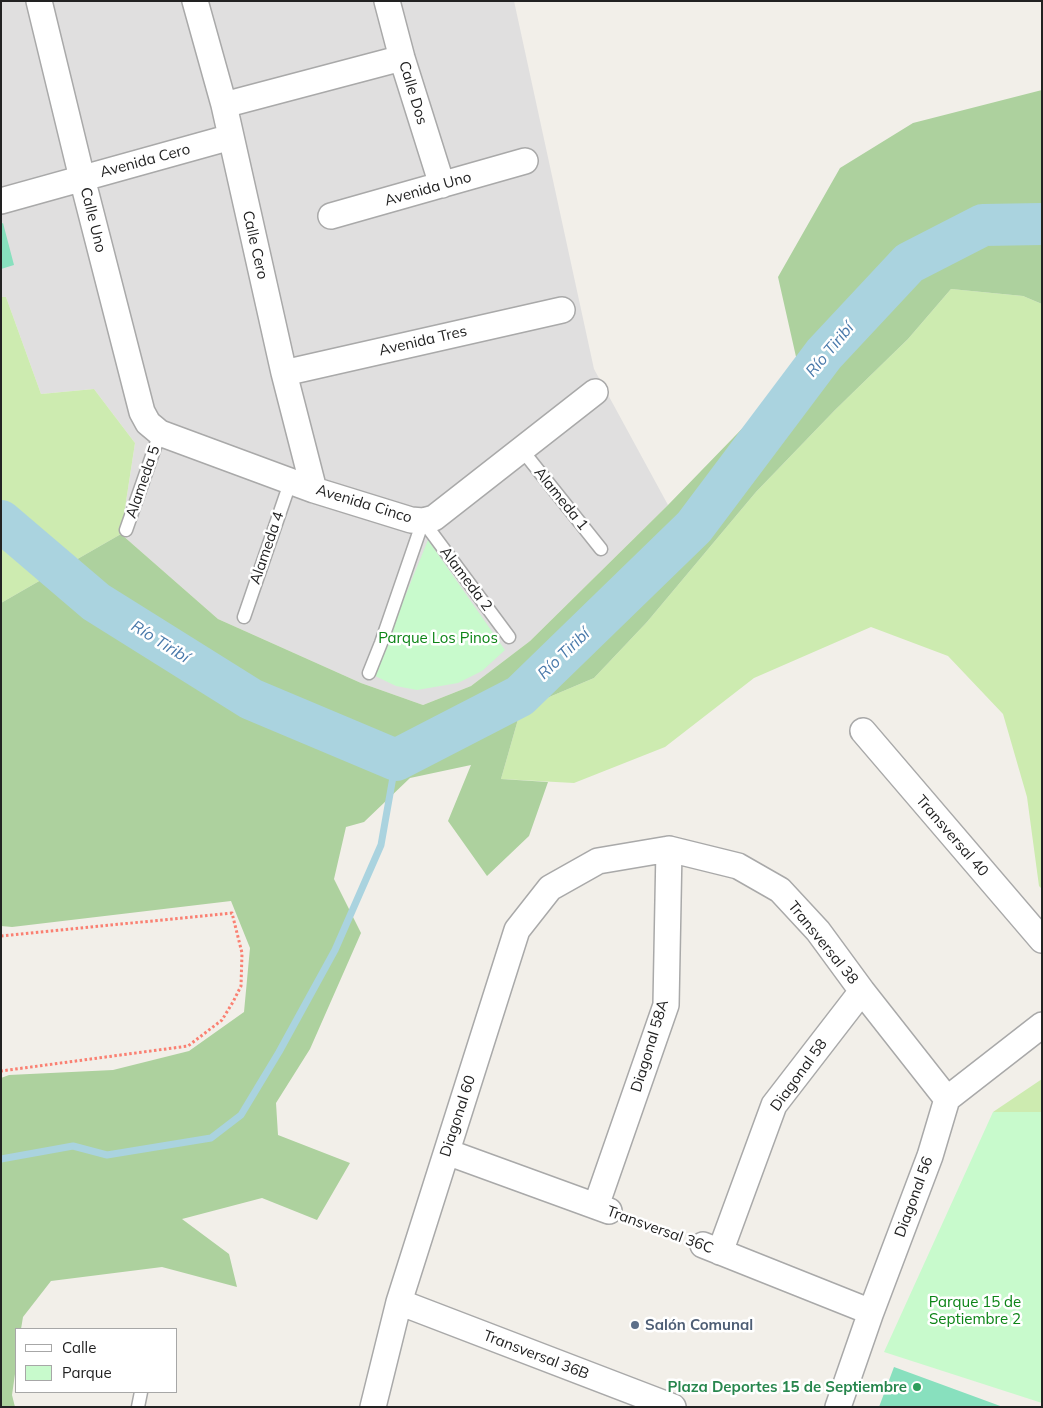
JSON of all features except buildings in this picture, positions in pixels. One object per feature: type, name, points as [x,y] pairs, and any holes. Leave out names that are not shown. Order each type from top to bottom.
[{"type":"street","name":"Calle Uno","points":[[39,1],[142,412],[148,423],[160,433]]},
{"type":"street","name":"Calle Cero","points":[[196,1],[224,105],[284,373],[314,490]]},
{"type":"street","name":"Calle Dos","points":[[387,1],[402,58],[442,185]]},
{"type":"street","points":[[224,105],[402,58]]},
{"type":"street","name":"Avenida Cero","points":[[1,201],[231,138]]},
{"type":"street","name":"Avenida Uno","points":[[331,216],[524,161]]},
{"type":"street","name":"Avenida Tres","points":[[284,373],[562,310]]},
{"type":"street","name":"Avenida Cinco","points":[[160,433],[314,490],[412,520],[423,521],[434,518],[595,392]]},
{"type":"street","name":"Transversal 40","points":[[863,731],[1042,940]]},
{"type":"street","name":"Transversal 38","points":[[598,861],[669,849],[738,866],[780,890],[818,931],[862,991],[947,1099]]},
{"type":"street","name":"Diagonal 58A","points":[[603,1208],[666,1005],[669,849]]},
{"type":"street","name":"Diagonal 60","points":[[372,1407],[399,1302],[517,930],[550,888],[598,861]]},
{"type":"street","name":"Diagonal 58","points":[[711,1249],[774,1105],[862,991]]},
{"type":"street","points":[[947,1099],[1042,1025]]},
{"type":"street","name":"Diagonal 56","points":[[838,1407],[871,1312],[930,1156],[947,1099]]},
{"type":"street","name":"Transversal 36C","points":[[446,1152],[603,1208]]},
{"type":"street","name":"Transversal 36C","points":[[711,1249],[871,1312]]},
{"type":"street","name":"Transversal 36B","points":[[399,1302],[673,1407]]},
{"type":"lane","name":"Alameda 5","points":[[126,530],[160,433]]},
{"type":"lane","name":"Alameda 1","points":[[522,450],[601,549]]},
{"type":"lane","name":"Alameda 4","points":[[244,617],[291,480]]},
{"type":"lane","name":"Alameda 2","points":[[423,521],[509,637]]},
{"type":"lane","points":[[369,673],[423,521]]},
{"type":"lane","points":[[138,1407],[140,1393]]},
{"type":"path","points":[[1,936],[232,913],[242,953],[241,986],[222,1020],[188,1046],[1,1071]]},
{"type":"path","name":"Transversal 36C","points":[[603,1208],[711,1249]]},
{"type":"shaded area","points":[[1,1],[514,1],[594,369],[668,505],[530,641],[471,686],[423,705],[361,683],[218,619],[121,534],[135,443],[94,389],[41,394],[6,297],[1,297]]},
{"type":"green space","points":[[1042,90],[1042,304],[1023,296],[951,289],[908,339],[835,410],[756,492],[647,622],[594,678],[521,709],[501,779],[548,782],[529,836],[487,876],[448,821],[471,765],[410,778],[364,822],[346,827],[334,879],[361,933],[310,1049],[276,1103],[278,1135],[350,1163],[317,1220],[262,1198],[182,1219],[229,1254],[237,1287],[162,1267],[51,1281],[23,1317],[21,1328],[15,1328],[15,1374],[12,1395],[15,1407],[1,1407],[1,1078],[9,1075],[113,1070],[189,1051],[244,1012],[250,948],[231,901],[12,927],[1,926],[1,603],[121,534],[218,619],[361,683],[423,705],[471,686],[530,641],[668,505],[799,370],[778,277],[840,168],[913,123]]},
{"type":"green space","points":[[3,223],[14,265],[1,269],[1,224]]},
{"type":"green space","points":[[951,289],[1023,296],[1042,304],[1042,889],[1039,886],[1027,797],[1003,714],[948,656],[871,627],[754,678],[665,747],[574,783],[501,779],[521,709],[594,678],[647,622],[756,492],[835,410],[908,339]]},
{"type":"green space","points":[[1,297],[6,297],[41,394],[94,389],[135,443],[121,534],[1,603]]},
{"type":"green space","name":"Parque Los Pinos","points":[[428,540],[505,650],[482,671],[458,683],[417,690],[396,686],[373,675]]},
{"type":"green space","points":[[1042,1079],[1042,1112],[993,1112]]},
{"type":"green space","name":"Parque 15 de Septiembre 2","points":[[993,1112],[1042,1112],[1042,1403],[884,1352]]},
{"type":"green space","name":"Plaza Deportes 15 de Septiembre","points":[[894,1367],[1003,1407],[879,1407]]},
{"type":"waterway","name":"Río Tiribí","points":[[1,521],[96,602],[251,699],[396,760],[520,696],[694,527],[824,354],[909,263],[983,225],[1042,224]]},
{"type":"waterway","points":[[1,1159],[73,1146],[107,1155],[211,1138],[241,1115],[279,1052],[335,950],[381,845],[396,760]]},
{"type":"place","name":"Salón Comunal","points":[[635,1325]]},
{"type":"place","name":"Plaza Deportes 15 de Septiembre","points":[[917,1387]]}]
